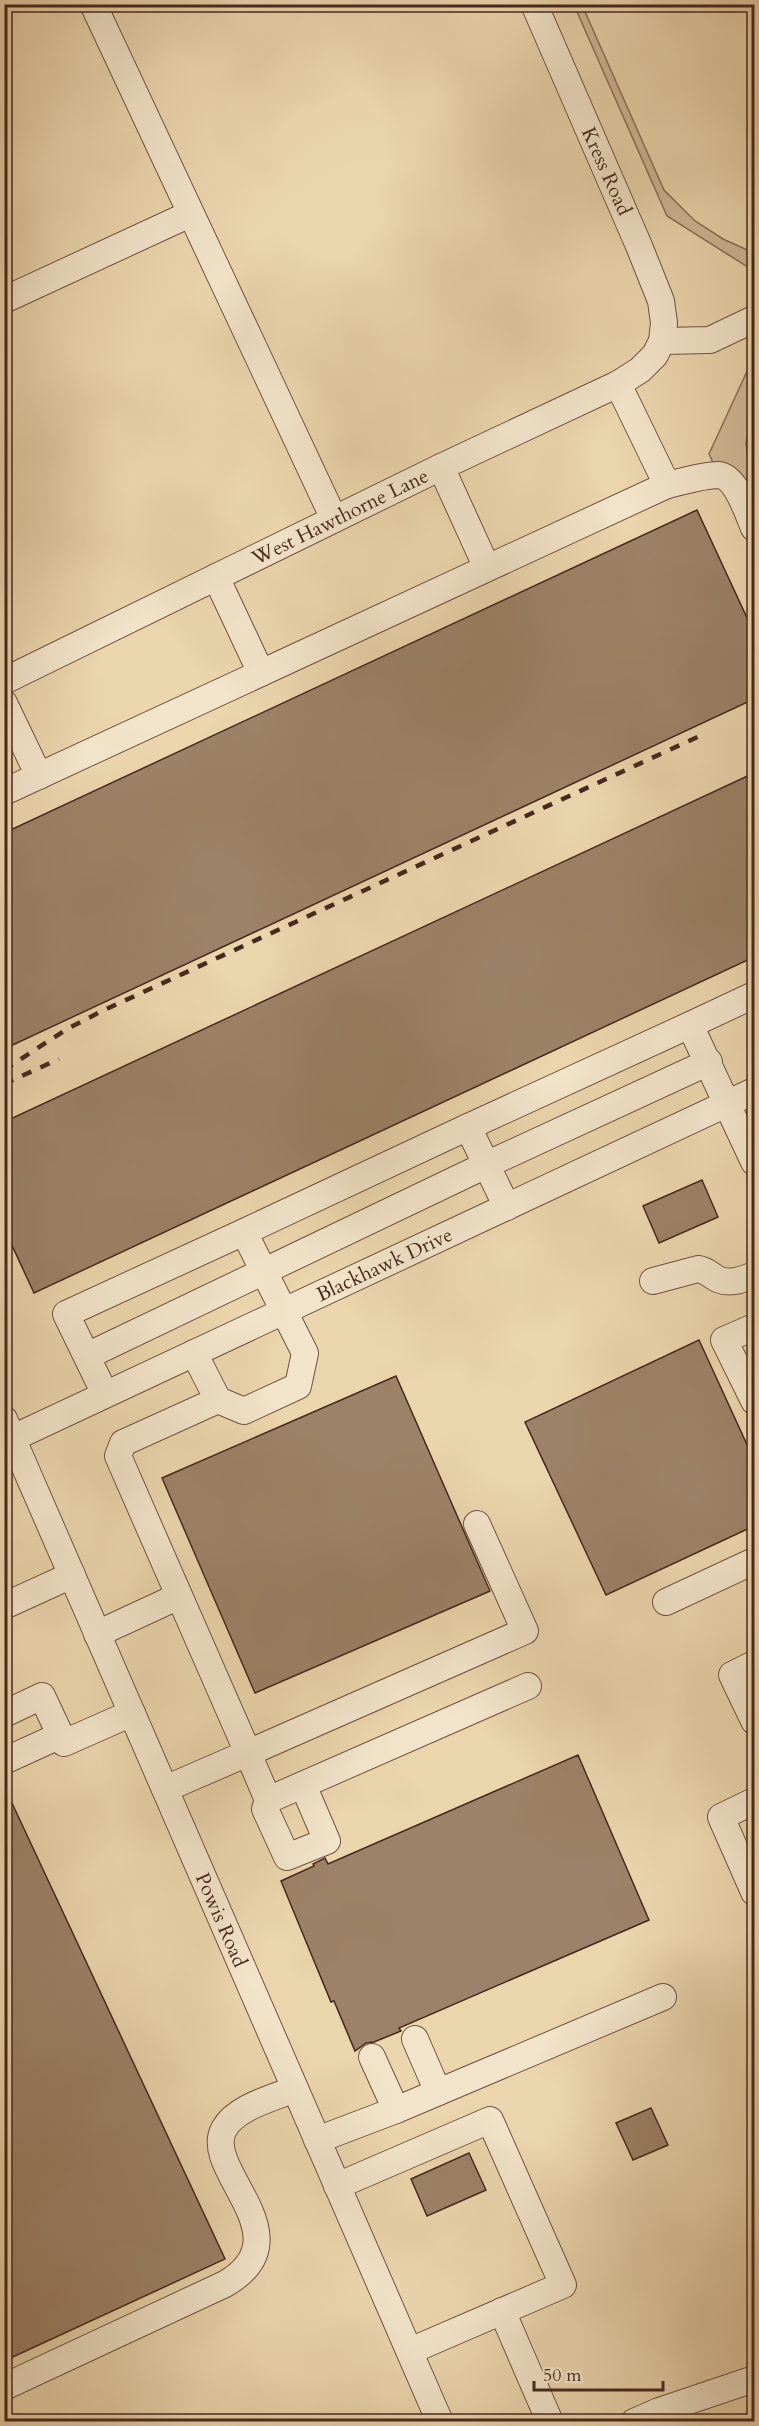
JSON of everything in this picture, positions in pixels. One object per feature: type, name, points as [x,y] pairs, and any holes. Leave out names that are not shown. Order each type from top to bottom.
[{"type":"street","points":[[93,4],[334,519]]},
{"type":"street","name":"Kress Road","points":[[534,4],[661,301],[664,323],[662,341]]},
{"type":"street","points":[[4,300],[190,214]]},
{"type":"street","points":[[662,341],[710,340],[754,319]]},
{"type":"street","name":"West Hawthorne Lane","points":[[4,681],[441,467],[618,384],[640,370],[656,355],[662,341]]},
{"type":"street","points":[[618,384],[667,485]]},
{"type":"street","points":[[441,467],[487,568]]},
{"type":"street","points":[[4,792],[667,485],[719,475],[728,479],[734,485],[754,528]]},
{"type":"street","points":[[216,577],[261,673]]},
{"type":"street","points":[[4,703],[39,776]]},
{"type":"street","points":[[105,1394],[66,1314],[754,995]]},
{"type":"street","points":[[690,1025],[729,1103],[754,1162]]},
{"type":"street","points":[[87,1356],[486,1165],[709,1062]]},
{"type":"street","name":"Blackhawk Drive","points":[[9,1428],[105,1394],[754,1091]]},
{"type":"street","points":[[468,1127],[507,1207]]},
{"type":"street","points":[[195,1353],[218,1400],[244,1411],[298,1386],[305,1353],[244,1232]]},
{"type":"street","points":[[653,1281],[698,1269],[722,1281],[744,1279],[754,1275]]},
{"type":"street","points":[[754,1327],[724,1340],[754,1401]]},
{"type":"street","points":[[218,1400],[123,1443],[119,1449],[120,1464],[268,1800],[265,1809],[287,1857],[327,1840],[303,1785]]},
{"type":"street","name":"Powis Road","points":[[9,1428],[337,2187],[441,2421]]},
{"type":"street","points":[[165,1789],[525,1630],[477,1524]]},
{"type":"street","points":[[666,1602],[754,1561]]},
{"type":"street","points":[[4,1606],[72,1575]]},
{"type":"street","points":[[97,1634],[178,1596]]},
{"type":"street","points":[[754,1664],[732,1675],[754,1721]]},
{"type":"street","points":[[268,1800],[528,1686]]},
{"type":"street","points":[[4,1714],[42,1696],[64,1743],[132,1713]]},
{"type":"street","points":[[4,1761],[61,1735]]},
{"type":"street","points":[[754,1801],[721,1817],[754,1892]]},
{"type":"street","points":[[317,2140],[396,2110],[663,1997]]},
{"type":"street","points":[[415,2039],[438,2092]]},
{"type":"street","points":[[372,2057],[396,2110]]},
{"type":"street","points":[[4,2387],[225,2284],[244,2271],[256,2247],[255,2227],[225,2160],[221,2138],[223,2130],[240,2114],[295,2089]]},
{"type":"street","points":[[337,2187],[490,2120],[563,2285],[410,2351]]},
{"type":"street","points":[[502,2311],[550,2421]]},
{"type":"street","points":[[634,2421],[754,2379]]},
{"type":"shaded area","points":[[574,5],[582,5],[664,190],[695,221],[723,239],[754,253],[754,271],[667,216]]},
{"type":"shaded area","points":[[754,356],[754,403],[746,443],[754,484],[754,514],[716,469],[709,454]]},
{"type":"building","points":[[697,510],[754,633],[754,699],[4,1049],[4,833]]},
{"type":"building","points":[[754,773],[754,957],[34,1293],[4,1228],[4,1122]]},
{"type":"building","points":[[702,1180],[718,1217],[659,1243],[643,1206]]},
{"type":"building","points":[[699,1340],[754,1460],[754,1526],[606,1595],[525,1422]]},
{"type":"building","points":[[396,1376],[490,1591],[255,1693],[162,1478]]},
{"type":"building","points":[[578,1755],[649,1920],[399,2028],[401,2031],[366,2043],[355,2051],[334,2001],[331,2002],[281,1881],[314,1866],[313,1864],[325,1858],[328,1864]]},
{"type":"building","points":[[4,1786],[225,2259],[4,2361]]},
{"type":"building","points":[[651,2108],[668,2145],[633,2160],[616,2123]]},
{"type":"building","points":[[469,2153],[486,2190],[427,2216],[411,2179]]},
{"type":"railway","points":[[4,1070],[67,1029],[102,1011],[704,734]]},
{"type":"railway","points":[[4,1084],[59,1059]]}]
